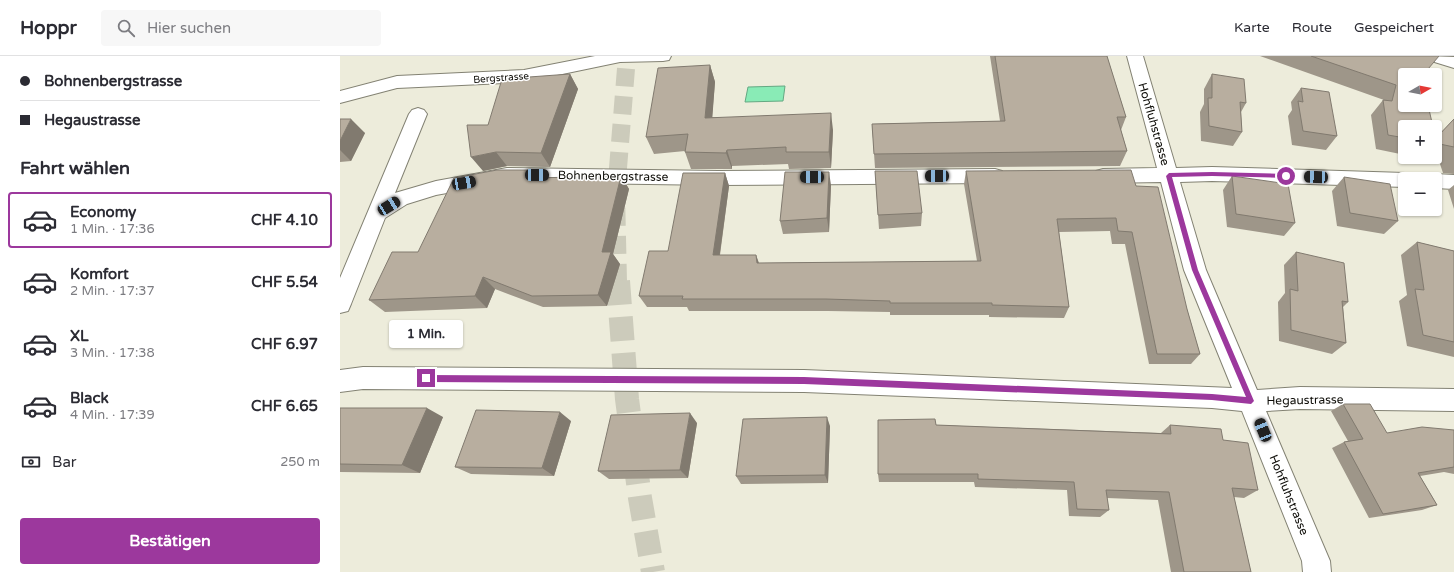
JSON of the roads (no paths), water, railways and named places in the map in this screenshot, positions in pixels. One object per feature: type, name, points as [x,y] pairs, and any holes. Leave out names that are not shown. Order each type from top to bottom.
[{"type":"street","name":"Bergstrasse","points":[[340,97],[397,82],[524,76],[620,57],[663,56]]},
{"type":"street","name":"Hohfluhstrasse","points":[[1135,56],[1195,270],[1251,401],[1316,561],[1317,572]]},
{"type":"street","points":[[1434,56],[1454,63]]},
{"type":"street","points":[[340,302],[418,114]]},
{"type":"street","points":[[1084,176],[1169,176],[1212,174],[1398,180]]},
{"type":"street","name":"Bohnenbergstrasse","points":[[377,213],[400,199],[436,188],[507,175],[718,178],[1013,176]]},
{"type":"street","points":[[1442,181],[1454,182]]},
{"type":"street","name":"Hegaustrasse","points":[[340,380],[370,378],[804,381],[1212,397],[1251,401],[1300,398],[1454,400]]},
{"type":"tunnel","points":[[618,282],[616,193],[627,56]]},
{"type":"tunnel","points":[[618,281],[627,399],[640,498],[653,572]]}]
